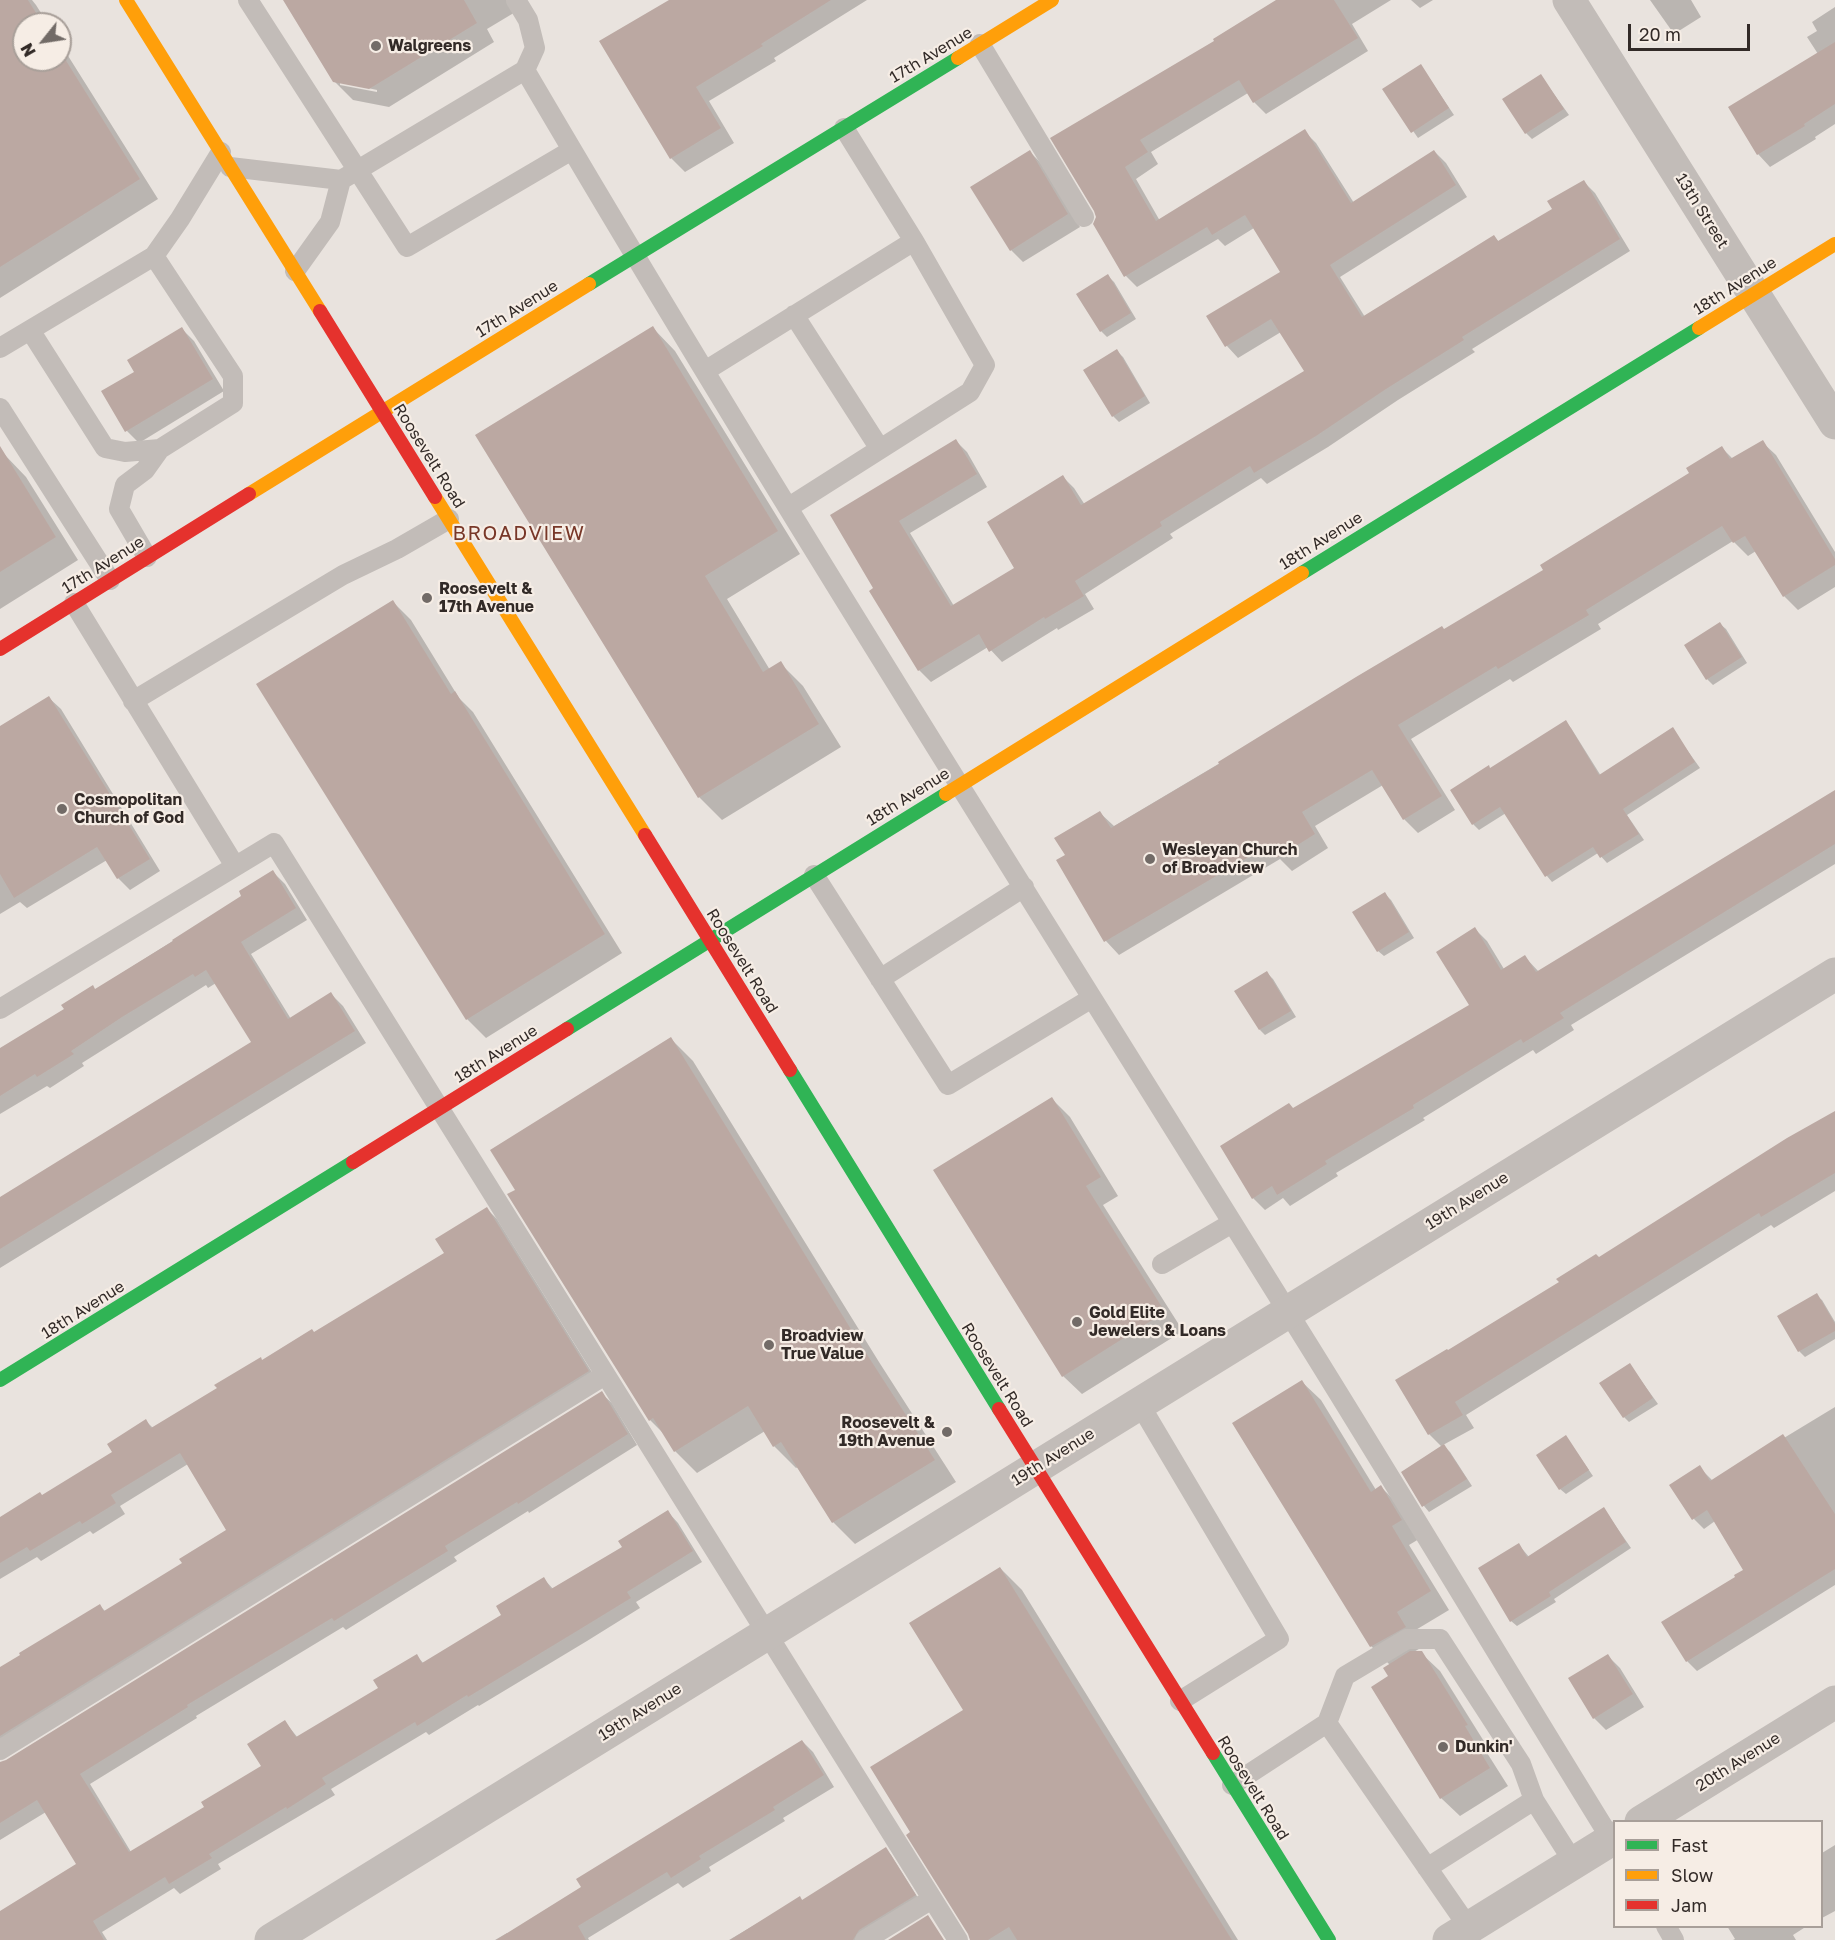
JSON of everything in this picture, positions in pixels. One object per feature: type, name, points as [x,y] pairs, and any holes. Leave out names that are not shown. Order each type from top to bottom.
[{"type":"street","name":"Roosevelt Road","points":[[126,0],[1329,1940]]},
{"type":"street","name":"17th Avenue","points":[[0,648],[1052,0]]},
{"type":"street","name":"13th Street","points":[[1569,0],[1835,423]]},
{"type":"street","name":"18th Avenue","points":[[0,1380],[710,941],[959,784],[1835,244]]},
{"type":"street","name":"19th Avenue","points":[[271,1940],[1835,974]]},
{"type":"street","name":"20th Avenue","points":[[1643,1820],[1835,1702]]},
{"type":"street","points":[[1459,1934],[1613,1842]]},
{"type":"lane","points":[[248,0],[348,175],[407,247],[572,150]]},
{"type":"lane","points":[[0,348],[154,256],[226,160],[348,175],[525,70],[536,48],[528,20],[516,0]]},
{"type":"lane","points":[[980,44],[1084,217]]},
{"type":"lane","points":[[525,70],[635,256],[959,784],[1288,1311],[1613,1839]]},
{"type":"lane","points":[[789,507],[970,392],[985,365],[914,241],[843,128]]},
{"type":"lane","points":[[295,271],[330,222],[348,175]]},
{"type":"lane","points":[[705,370],[914,241]]},
{"type":"lane","points":[[147,557],[119,509],[125,484],[145,470],[160,449],[233,403],[233,376],[154,256]]},
{"type":"lane","points":[[794,315],[880,449]]},
{"type":"lane","points":[[30,330],[105,448],[125,452],[160,449]]},
{"type":"lane","points":[[0,408],[110,580]]},
{"type":"lane","points":[[133,701],[343,575],[397,549],[449,519]]},
{"type":"lane","points":[[74,603],[235,866]]},
{"type":"lane","points":[[0,1009],[274,843],[958,1940]]},
{"type":"lane","points":[[814,875],[948,1085],[1092,998]]},
{"type":"lane","points":[[880,979],[1024,887]]},
{"type":"lane","points":[[1162,1263],[1232,1223]]},
{"type":"lane","points":[[0,1750],[605,1375]]},
{"type":"lane","points":[[1139,1403],[1279,1639],[1180,1701]]},
{"type":"lane","points":[[1232,1785],[1326,1723],[1345,1676],[1407,1639],[1440,1639],[1521,1764],[1534,1800],[1574,1863]]},
{"type":"lane","points":[[1326,1723],[1427,1868],[1459,1934]]},
{"type":"lane","points":[[1427,1868],[1534,1800]]},
{"type":"lane","points":[[865,1940],[932,1899]]},
{"type":"building","points":[[0,0],[28,0],[36,12],[12,12],[12,72],[72,70],[140,179],[0,267]]},
{"type":"building","name":"Walgreens","points":[[283,0],[464,0],[477,23],[369,89],[333,82]]},
{"type":"building","points":[[669,0],[831,0],[761,44],[763,46],[696,87],[721,128],[670,159],[599,41]]},
{"type":"building","points":[[1276,0],[1334,0],[1358,38],[1253,103],[1239,80],[1140,140],[1148,152],[1125,167],[1156,221],[1305,129],[1351,203],[1434,150],[1456,185],[1330,265],[1362,317],[1494,235],[1498,241],[1552,209],[1547,201],[1584,180],[1620,239],[1462,337],[1464,340],[1316,436],[1254,473],[1250,466],[1160,522],[1162,526],[1075,581],[1084,596],[1045,619],[1044,617],[989,652],[979,634],[918,671],[869,591],[873,588],[830,515],[956,439],[977,474],[899,521],[951,606],[1014,568],[987,522],[1063,475],[1081,505],[1304,371],[1271,319],[1225,347],[1206,316],[1280,272],[1245,215],[1212,235],[1207,227],[1124,277],[1093,224],[1096,217],[1094,211],[1050,138],[1214,41],[1213,39]]},
{"type":"building","points":[[1835,42],[1835,104],[1804,124],[1805,126],[1757,155],[1728,107]]},
{"type":"building","points":[[1421,64],[1449,108],[1411,133],[1382,89]]},
{"type":"building","points":[[1541,74],[1564,109],[1525,134],[1502,99]]},
{"type":"building","points":[[1030,150],[1068,214],[1010,251],[970,187]]},
{"type":"building","points":[[1108,274],[1131,313],[1100,332],[1076,294]]},
{"type":"building","points":[[653,326],[778,531],[705,576],[763,672],[781,661],[819,724],[698,798],[475,435]]},
{"type":"building","points":[[182,327],[213,379],[125,432],[101,391],[134,372],[127,360]]},
{"type":"building","points":[[1117,349],[1145,396],[1112,417],[1083,370]]},
{"type":"building","points":[[1763,440],[1835,559],[1835,565],[1783,597],[1745,536],[1733,543],[1722,526],[1586,610],[1589,615],[1498,669],[1496,666],[1398,725],[1442,796],[1403,820],[1372,770],[1302,812],[1315,834],[1277,858],[1269,845],[1104,942],[1056,860],[1065,855],[1054,838],[1100,811],[1111,828],[1219,764],[1218,762],[1356,677],[1442,626],[1444,629],[1543,570],[1540,565],[1689,473],[1686,468],[1722,446],[1730,459]]},
{"type":"building","points":[[0,446],[56,537],[0,572]]},
{"type":"building","points":[[393,600],[451,694],[455,691],[605,934],[466,1020],[256,684]]},
{"type":"building","points":[[1720,622],[1742,657],[1706,680],[1684,645]]},
{"type":"building","points":[[49,696],[150,859],[117,879],[97,847],[14,898],[0,874],[0,726]]},
{"type":"building","points":[[1566,720],[1599,775],[1673,727],[1695,762],[1623,809],[1639,834],[1600,858],[1593,847],[1545,877],[1500,807],[1472,825],[1450,790],[1489,765],[1490,768]]},
{"type":"building","points":[[1835,790],[1835,844],[1560,1013],[1564,1018],[1523,1043],[1521,1039],[1413,1105],[1414,1108],[1325,1161],[1327,1164],[1277,1195],[1272,1186],[1252,1199],[1220,1146],[1289,1103],[1293,1108],[1469,1005],[1436,952],[1475,927],[1501,970],[1525,955],[1536,972]]},
{"type":"building","points":[[273,870],[296,908],[241,942],[288,1019],[331,992],[355,1031],[0,1249],[0,1197],[251,1042],[206,970],[195,977],[193,974],[122,1017],[71,1051],[74,1054],[37,1077],[35,1074],[0,1096],[0,1048],[64,1009],[61,1005],[93,985],[95,989],[173,941],[241,896],[239,891]]},
{"type":"building","points":[[1385,892],[1409,932],[1377,952],[1352,912]]},
{"type":"building","points":[[1267,971],[1291,1011],[1259,1030],[1234,991]]},
{"type":"building","points":[[671,1037],[857,1339],[935,1460],[832,1523],[781,1442],[773,1447],[748,1406],[674,1452],[653,1418],[649,1421],[507,1194],[515,1190],[490,1150]]},
{"type":"building","points":[[1052,1097],[1101,1177],[1086,1186],[1165,1312],[1062,1377],[933,1170]]},
{"type":"building","points":[[1835,1111],[1835,1173],[1761,1217],[1759,1213],[1455,1402],[1463,1415],[1428,1435],[1395,1380],[1559,1282],[1556,1279],[1596,1254],[1599,1257],[1787,1138]]},
{"type":"building","points":[[487,1207],[589,1371],[0,1736],[0,1667],[100,1604],[104,1611],[182,1563],[179,1559],[226,1530],[180,1453],[111,1495],[116,1503],[82,1524],[80,1521],[30,1551],[27,1547],[0,1563],[0,1517],[40,1492],[42,1495],[112,1452],[107,1444],[146,1419],[151,1428],[217,1388],[214,1385],[261,1357],[262,1360],[312,1329],[314,1332],[444,1253],[435,1239]]},
{"type":"building","points":[[1817,1293],[1835,1324],[1835,1331],[1798,1352],[1777,1316]]},
{"type":"building","points":[[1630,1363],[1653,1398],[1623,1418],[1599,1383]]},
{"type":"building","points":[[1302,1380],[1371,1492],[1381,1485],[1402,1520],[1392,1526],[1431,1591],[1397,1612],[1406,1627],[1370,1647],[1232,1423]]},
{"type":"building","points":[[602,1391],[628,1434],[518,1504],[517,1502],[445,1546],[448,1551],[334,1621],[332,1618],[187,1705],[188,1707],[80,1774],[129,1852],[204,1807],[201,1802],[261,1766],[247,1744],[285,1720],[296,1737],[378,1688],[373,1680],[417,1654],[422,1663],[501,1615],[496,1606],[544,1577],[551,1589],[622,1547],[618,1541],[668,1510],[693,1551],[627,1592],[631,1598],[468,1697],[467,1695],[417,1726],[415,1722],[322,1778],[326,1784],[209,1854],[212,1858],[169,1884],[165,1877],[93,1921],[104,1940],[0,1940],[0,1911],[76,1864],[37,1800],[0,1823],[0,1762]]},
{"type":"building","points":[[1783,1434],[1835,1514],[1835,1569],[1686,1662],[1661,1622],[1743,1570],[1707,1510],[1692,1520],[1669,1485],[1700,1465],[1710,1481]]},
{"type":"building","points":[[1566,1435],[1589,1470],[1559,1490],[1536,1455]]},
{"type":"building","points":[[1444,1444],[1467,1479],[1422,1507],[1401,1472]]},
{"type":"building","points":[[1604,1507],[1626,1542],[1549,1592],[1551,1596],[1510,1622],[1478,1568],[1519,1543],[1527,1557]]},
{"type":"building","points":[[1000,1567],[1232,1940],[1017,1940],[1009,1927],[988,1940],[970,1940],[906,1835],[910,1832],[870,1767],[963,1710],[909,1623]]},
{"type":"building","name":"Dunkin'","points":[[1410,1651],[1422,1651],[1468,1725],[1465,1726],[1490,1768],[1440,1799],[1371,1687],[1388,1676],[1383,1668]]},
{"type":"building","points":[[1608,1654],[1633,1694],[1593,1719],[1568,1678]]},
{"type":"building","points":[[802,1740],[824,1775],[773,1807],[775,1810],[699,1856],[701,1859],[671,1878],[667,1872],[578,1926],[586,1940],[496,1940],[581,1887],[576,1879]]},
{"type":"building","points":[[886,1847],[916,1895],[859,1930],[853,1940],[730,1940],[800,1896],[802,1900]]},
{"type":"building","points":[[928,1915],[944,1940],[888,1940]]},
{"type":"traffic: fast","points":[[589,284],[958,58]]},
{"type":"traffic: fast","points":[[1302,573],[1699,328]]},
{"type":"traffic: fast","points":[[567,1029],[946,794]]},
{"type":"traffic: fast","points":[[790,1070],[999,1409]]},
{"type":"traffic: fast","points":[[0,1380],[353,1162]]},
{"type":"traffic: fast","points":[[1213,1753],[1329,1940]]},
{"type":"traffic: slow","points":[[126,0],[320,311]]},
{"type":"traffic: slow","points":[[958,58],[1052,0]]},
{"type":"traffic: slow","points":[[1699,328],[1835,244]]},
{"type":"traffic: slow","points":[[249,494],[589,284]]},
{"type":"traffic: slow","points":[[435,497],[645,835]]},
{"type":"traffic: slow","points":[[946,794],[1302,573]]},
{"type":"traffic: jam","points":[[320,311],[435,497]]},
{"type":"traffic: jam","points":[[0,649],[249,494]]},
{"type":"traffic: jam","points":[[645,835],[790,1070]]},
{"type":"traffic: jam","points":[[353,1162],[567,1029]]},
{"type":"traffic: jam","points":[[999,1409],[1213,1753]]},
{"type":"place","name":"Walgreens","points":[[376,46]]},
{"type":"place","name":"Roosevelt & 17th Avenue","points":[[427,598]]},
{"type":"place","name":"Cosmopolitan Church of God","points":[[62,809]]},
{"type":"place","name":"Wesleyan Church of Broadview","points":[[1150,859]]},
{"type":"place","name":"Gold Elite Jewelers & Loans","points":[[1077,1322]]},
{"type":"place","name":"Broadview True Value","points":[[769,1345]]},
{"type":"place","name":"Roosevelt & 19th Avenue","points":[[947,1432]]},
{"type":"place","name":"Dunkin'","points":[[1443,1747]]},
{"type":"district","name":"BROADVIEW","points":[[519,534]]}]
